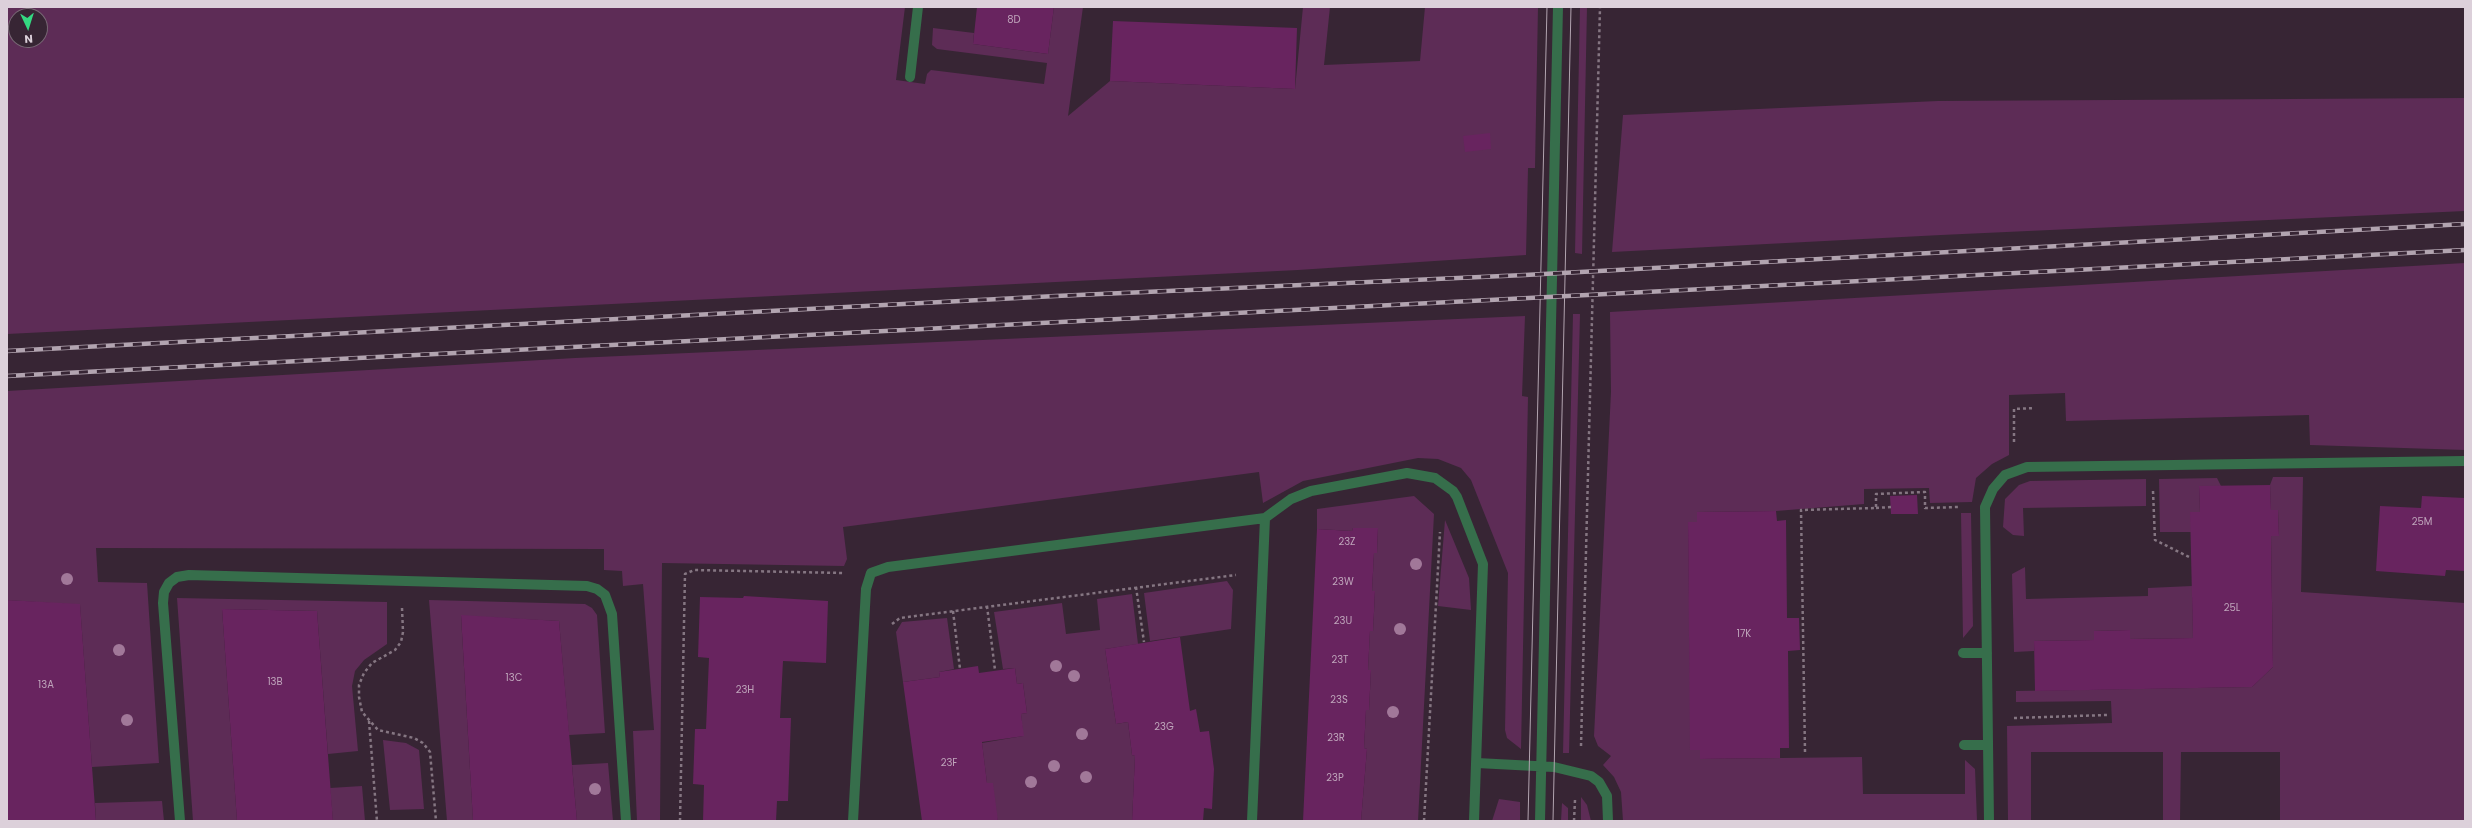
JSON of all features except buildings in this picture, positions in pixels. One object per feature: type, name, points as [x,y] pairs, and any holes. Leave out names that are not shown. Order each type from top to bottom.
[{"type":"lane","points":[[910,77],[918,7]]},
{"type":"lane","points":[[1540,821],[1558,7]]},
{"type":"lane","points":[[1989,821],[1985,507],[1998,482],[2015,470],[2027,467],[2465,461]]},
{"type":"lane","points":[[853,821],[866,589],[871,573],[888,567],[1265,518],[1291,500],[1311,491],[1407,473],[1435,478],[1453,491],[1470,526],[1483,564],[1474,821]]},
{"type":"lane","points":[[1252,821],[1265,518]]},
{"type":"lane","points":[[180,821],[163,603],[164,592],[169,583],[177,577],[189,575],[587,586],[598,589],[605,595],[612,614],[626,821]]},
{"type":"lane","points":[[1963,653],[1987,653]]},
{"type":"lane","points":[[1964,745],[1988,745]]},
{"type":"lane","points":[[1477,763],[1541,766],[1585,773],[1596,779],[1607,796],[1608,821]]},
{"type":"path","points":[[1581,747],[1600,7]]},
{"type":"path","points":[[2015,470],[2014,409],[2035,408]]},
{"type":"path","points":[[2152,465],[2154,540],[2191,558]]},
{"type":"path","points":[[1876,508],[1876,494],[1925,492],[1925,508],[1985,507]]},
{"type":"path","points":[[1806,752],[1801,510],[1891,507]]},
{"type":"path","points":[[1424,821],[1440,531]]},
{"type":"path","points":[[680,821],[685,574],[690,570],[701,570],[841,573],[847,576]]},
{"type":"path","points":[[890,629],[893,622],[900,618],[1232,574],[1239,577]]},
{"type":"path","points":[[402,581],[403,632],[401,642],[395,650],[372,663],[364,673],[359,685],[362,712],[378,730],[388,734],[414,738],[423,743],[430,752],[436,821]]},
{"type":"path","points":[[1136,587],[1144,642]]},
{"type":"path","points":[[987,606],[995,670]]},
{"type":"path","points":[[953,611],[960,669]]},
{"type":"path","points":[[2013,711],[2013,718],[2106,715]]},
{"type":"path","points":[[369,721],[377,821]]},
{"type":"path","points":[[1574,821],[1575,798]]},
{"type":"shaded area","points":[[7,7],[905,7],[896,80],[925,84],[927,74],[931,70],[1044,84],[1047,63],[937,49],[932,45],[933,28],[974,33],[973,44],[1048,54],[1054,7],[1083,7],[1068,116],[1110,81],[1295,89],[1303,7],[1330,7],[1324,65],[1420,61],[1425,7],[1538,7],[1535,168],[1528,168],[1526,255],[1298,270],[7,334]]},
{"type":"shaded area","points":[[1580,7],[1587,7],[1582,254],[1575,253]]},
{"type":"shaded area","points":[[2465,98],[2465,211],[1612,252],[1623,115],[1938,101]]},
{"type":"shaded area","points":[[2465,263],[2465,450],[2310,445],[2309,415],[2066,421],[2065,393],[2009,395],[2009,455],[1992,464],[1976,478],[1972,502],[1930,503],[1929,488],[1864,489],[1864,504],[1776,511],[1697,512],[1697,522],[1688,522],[1691,750],[1700,750],[1700,759],[1862,757],[1863,794],[1965,794],[1965,760],[1975,769],[1977,821],[1623,821],[1621,792],[1614,777],[1603,765],[1611,756],[1598,746],[1594,736],[1611,392],[1610,312]]},
{"type":"shaded area","points":[[1573,314],[1580,314],[1569,753],[1563,753]]},
{"type":"shaded area","points":[[1525,316],[1522,396],[1528,397],[1521,749],[1507,738],[1505,730],[1508,573],[1471,480],[1461,468],[1438,459],[1418,458],[1303,481],[1263,503],[1259,472],[843,527],[847,559],[844,566],[662,563],[660,821],[637,821],[633,731],[654,730],[643,584],[623,586],[622,571],[604,570],[604,549],[96,548],[98,582],[147,583],[159,763],[92,767],[80,605],[7,600],[7,391],[575,358]]},
{"type":"shaded area","points":[[2273,477],[2303,477],[2301,592],[2465,603],[2465,821],[2280,821],[2280,752],[2181,752],[2180,821],[2163,821],[2163,752],[2031,752],[2031,821],[2008,821],[2007,726],[2112,723],[2111,701],[2016,702],[2016,691],[2252,687],[2273,667],[2271,536],[2279,536],[2278,510],[2271,510],[2270,485]]},
{"type":"shaded area","points":[[2217,478],[2221,486],[2199,487],[2200,512],[2191,532],[2160,532],[2159,479]]},
{"type":"shaded area","points":[[2146,479],[2146,506],[2023,508],[2024,536],[2013,535],[2003,527],[2005,499],[2019,485],[2030,481]]},
{"type":"shaded area","points":[[1414,496],[1434,514],[1418,821],[1361,821],[1367,749],[1364,748],[1366,710],[1369,710],[1371,671],[1368,670],[1370,631],[1373,631],[1375,592],[1372,591],[1374,553],[1377,553],[1378,529],[1353,528],[1352,531],[1317,529],[1317,509]]},
{"type":"shaded area","points":[[1961,513],[1971,513],[1973,626],[1963,638]]},
{"type":"shaded area","points":[[1445,520],[1469,578],[1471,610],[1438,606]]},
{"type":"shaded area","points":[[2025,567],[2026,599],[2148,596],[2148,588],[2192,586],[2193,638],[2130,639],[2130,630],[2094,631],[2094,640],[2034,641],[2034,651],[2014,652],[2012,574]]},
{"type":"shaded area","points":[[1227,581],[1233,590],[1231,629],[1150,641],[1144,593]]},
{"type":"shaded area","points":[[1132,594],[1138,644],[1105,649],[1116,724],[1128,722],[1132,755],[1135,756],[1132,821],[998,821],[987,783],[982,743],[1023,736],[1021,714],[1027,713],[1023,683],[1017,684],[1015,668],[1003,669],[994,612],[1062,603],[1066,634],[1100,630],[1097,599]]},
{"type":"shaded area","points":[[177,598],[387,602],[387,644],[364,660],[355,671],[352,686],[358,751],[328,754],[317,611],[222,609],[237,821],[193,821]]},
{"type":"shaded area","points":[[429,600],[585,604],[592,608],[597,615],[605,733],[569,735],[559,621],[461,616],[473,821],[447,821]]},
{"type":"shaded area","points":[[947,618],[954,669],[939,672],[940,677],[903,682],[896,632],[902,622]]},
{"type":"shaded area","points":[[383,740],[406,743],[419,750],[424,809],[390,810]]},
{"type":"shaded area","points":[[608,763],[613,821],[577,821],[572,765]]},
{"type":"shaded area","points":[[362,786],[365,821],[333,821],[330,788]]},
{"type":"shaded area","points":[[1581,797],[1587,805],[1591,821],[1581,821]]},
{"type":"shaded area","points":[[1499,799],[1520,802],[1520,821],[1492,821]]},
{"type":"shaded area","points":[[162,801],[164,821],[96,821],[95,803]]},
{"type":"shaded area","points":[[1562,803],[1568,808],[1568,821],[1561,821]]},
{"type":"tram line","points":[[1528,821],[1547,7]]},
{"type":"tram line","points":[[1553,821],[1571,7]]},
{"type":"railway","points":[[7,351],[1056,296],[1525,275],[2465,224]]},
{"type":"railway","points":[[7,376],[2465,250]]}]
